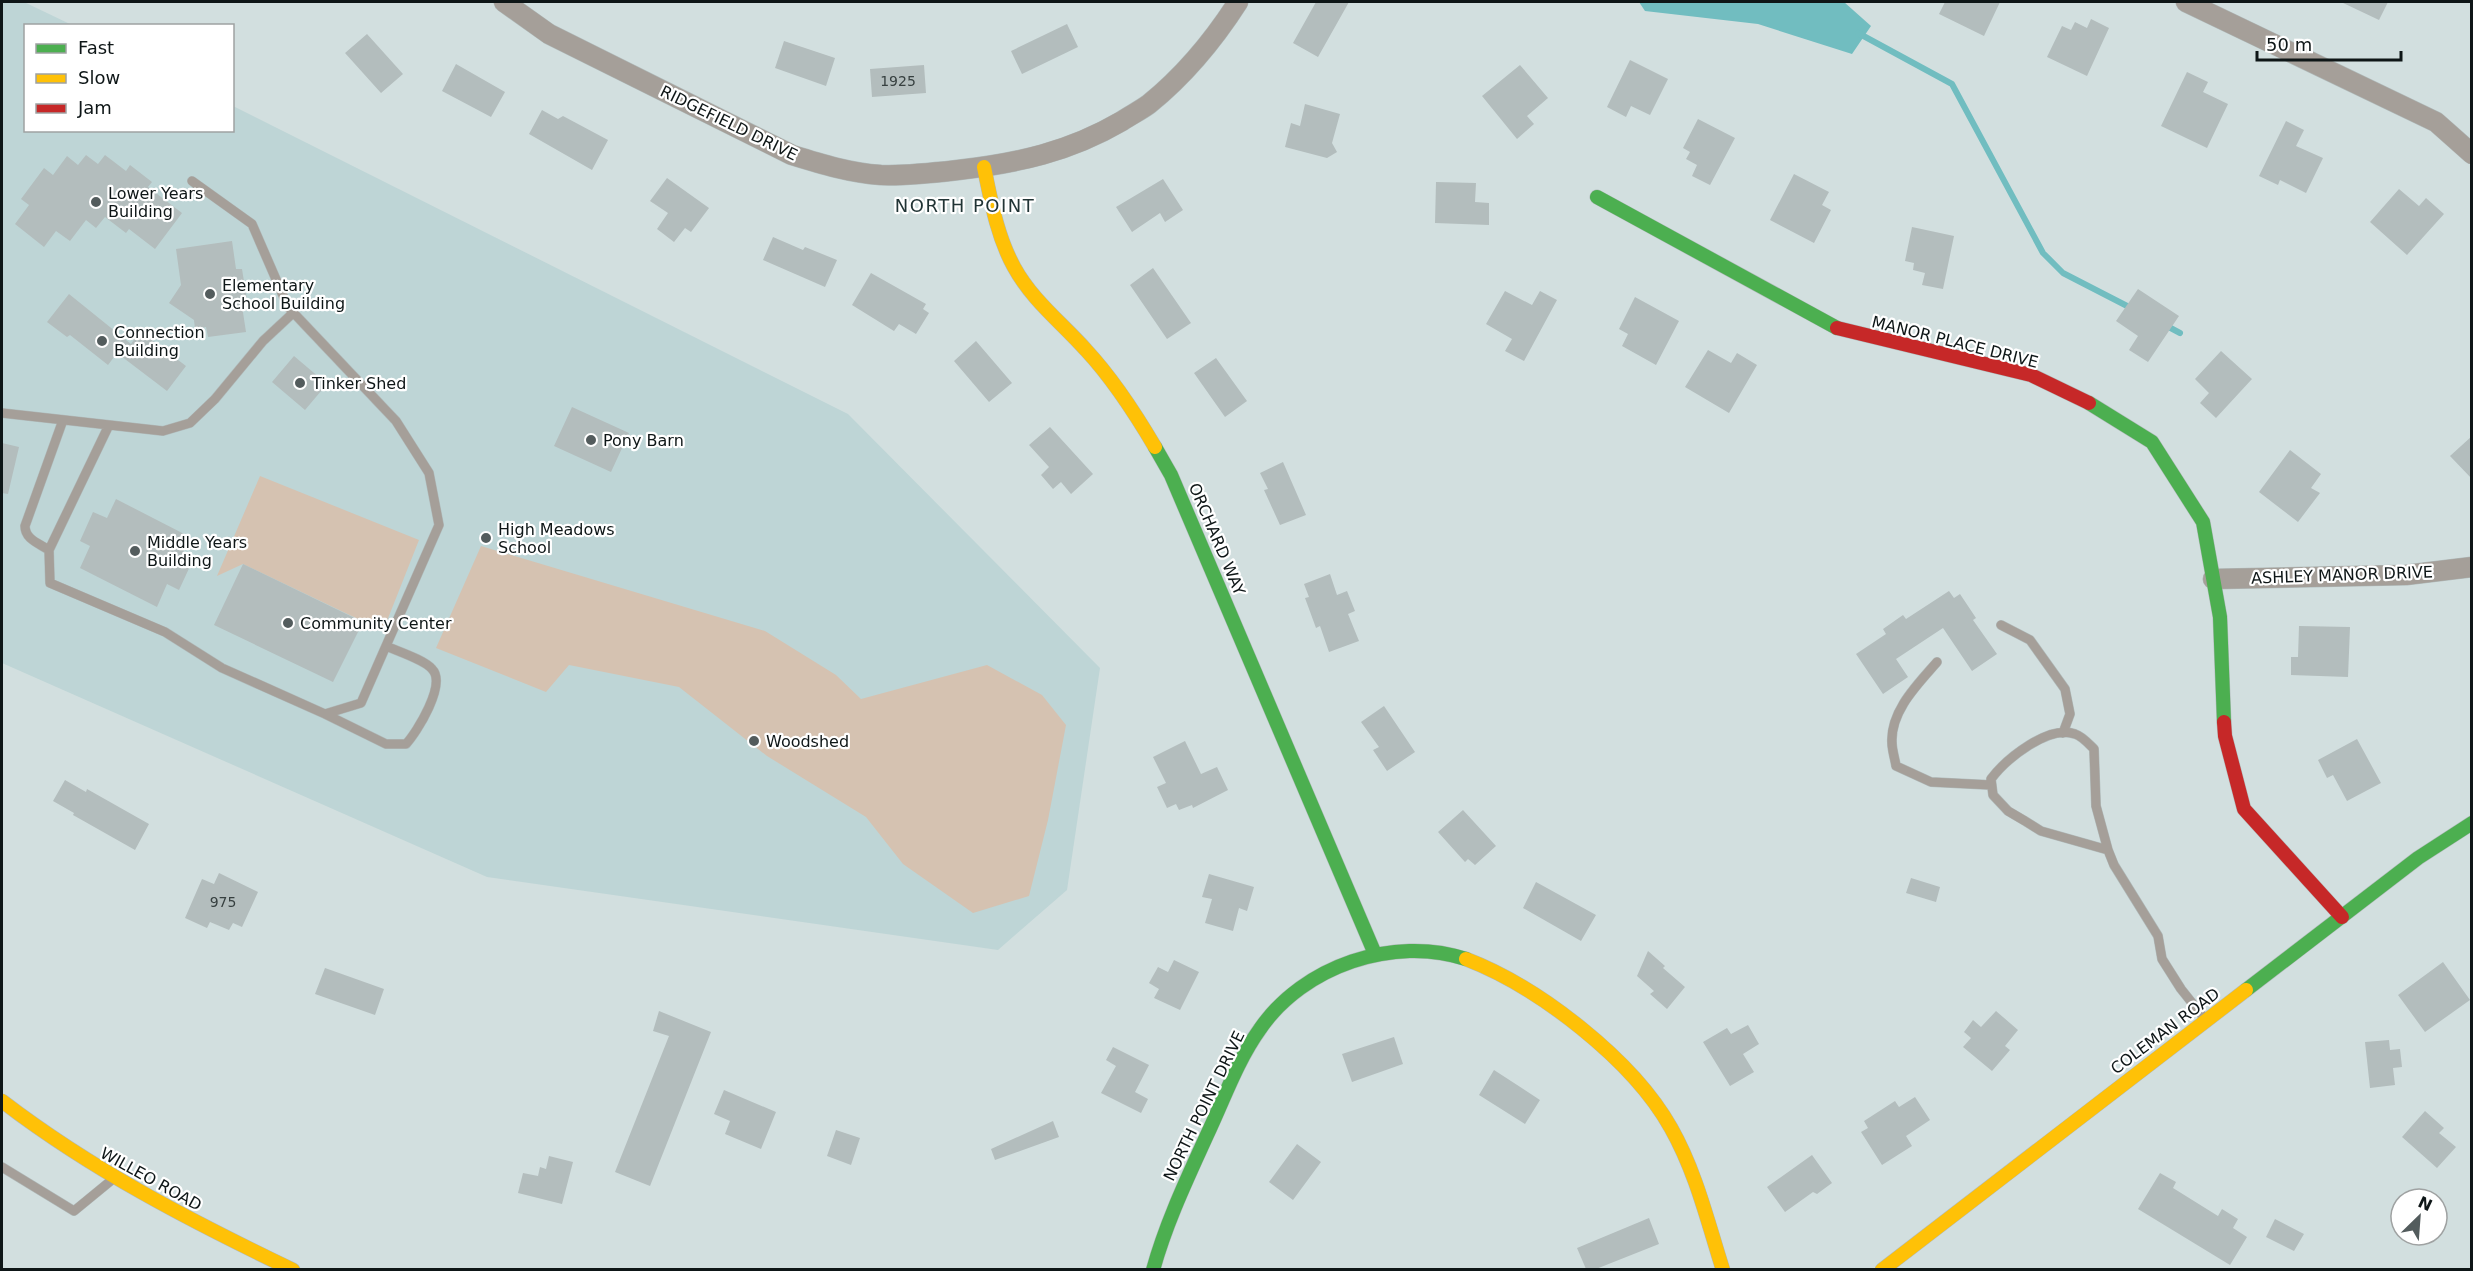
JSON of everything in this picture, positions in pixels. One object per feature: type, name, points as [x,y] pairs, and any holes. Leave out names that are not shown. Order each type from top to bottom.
[{"type":"street","name":"RIDGEFIELD DRIVE","points":[[504,2],[549,34],[792,155],[835,169],[880,175],[920,175],[984,167],[1043,156],[1084,141],[1147,106],[1189,69],[1214,39],[1238,2]]},
{"type":"street","points":[[2186,2],[2436,122],[2472,154]]},
{"type":"street","name":"ORCHARD WAY","points":[[984,167],[995,224],[1015,269],[1034,296],[1086,350],[1117,387],[1146,430],[1172,475],[1376,954]]},
{"type":"street","name":"MANOR PLACE DRIVE","points":[[1597,197],[1840,330],[2031,375],[2083,399],[2152,442],[2203,522],[2220,617],[2225,736],[2244,809],[2342,917]]},
{"type":"street","name":"ASHLEY MANOR DRIVE","points":[[2213,579],[2406,575],[2472,567]]},
{"type":"street","name":"COLEMAN ROAD","points":[[1882,1269],[2418,858],[2472,823]]},
{"type":"street","name":"NORTH POINT DRIVE","points":[[1153,1269],[1171,1214],[1242,1058],[1261,1026],[1285,1000],[1313,979],[1344,963],[1376,954],[1404,951],[1432,952],[1488,967],[1513,981],[1583,1029],[1628,1069],[1661,1112],[1686,1159],[1723,1269]]},
{"type":"street","name":"WILLEO ROAD","points":[[2,1101],[61,1145],[113,1179],[177,1214],[293,1269]]},
{"type":"lane","points":[[192,181],[252,224],[288,307],[396,421],[429,472],[439,525],[361,703],[325,714]]},
{"type":"lane","points":[[2,413],[163,431],[190,423],[215,399],[263,341],[293,313]]},
{"type":"lane","points":[[49,550],[25,534],[25,526],[63,420]]},
{"type":"lane","points":[[109,425],[49,550],[50,583],[165,632],[222,668],[386,744],[406,744],[414,735],[438,683],[432,667],[386,646]]},
{"type":"lane","points":[[2001,625],[2030,640],[2065,689],[2070,714],[2063,733]]},
{"type":"lane","points":[[1936,662],[1906,699],[1895,723],[1892,741],[1896,766],[1931,782],[1991,785]]},
{"type":"lane","points":[[2108,850],[2041,831],[2008,811],[1993,795],[1991,779],[2001,766],[2049,733],[2075,734],[2094,749],[2096,806],[2108,850],[2158,936],[2162,959],[2181,989],[2206,1020]]},
{"type":"lane","points":[[2,1167],[74,1211],[113,1179]]},
{"type":"shaded area","name":"High Meadows School","points":[[2,2],[24,2],[70,24],[24,24],[24,132],[234,132],[234,107],[848,414],[1100,668],[1067,890],[998,950],[487,877],[2,663]]},
{"type":"shaded area","points":[[260,476],[419,540],[383,631],[243,564],[217,576]]},
{"type":"shaded area","points":[[481,546],[765,631],[836,675],[861,699],[987,665],[1042,695],[1066,725],[1048,820],[1029,896],[973,913],[903,864],[866,817],[767,756],[679,687],[569,665],[546,692],[436,648]]},
{"type":"water","points":[[1639,2],[1844,2],[1871,26],[1852,54],[1758,24],[1645,11]]},
{"type":"building","points":[[1316,2],[1349,2],[1318,57],[1293,43]]},
{"type":"building","points":[[1945,2],[2000,2],[1984,36],[1939,14]]},
{"type":"building","points":[[2341,2],[2388,2],[2379,20]]},
{"type":"building","points":[[2091,19],[2109,28],[2087,76],[2047,57],[2062,26],[2071,30],[2075,22],[2087,28]]},
{"type":"building","points":[[1067,24],[1078,47],[1022,74],[1011,51]]},
{"type":"building","points":[[367,34],[403,74],[381,93],[345,53]]},
{"type":"building","points":[[784,41],[835,58],[826,86],[775,68]]},
{"type":"building","points":[[1630,60],[1668,79],[1650,115],[1631,106],[1626,117],[1607,107]]},
{"type":"building","points":[[456,64],[505,92],[491,117],[442,91]]},
{"type":"building","points":[[924,65],[926,93],[872,97],[870,69]]},
{"type":"building","points":[[1520,65],[1548,98],[1527,116],[1534,124],[1517,139],[1482,96]]},
{"type":"building","points":[[2187,72],[2208,82],[2203,92],[2228,104],[2207,148],[2161,126]]},
{"type":"building","points":[[1305,104],[1340,114],[1332,143],[1337,152],[1327,158],[1285,147],[1291,123],[1300,126]]},
{"type":"building","points":[[542,110],[558,119],[563,116],[608,140],[592,170],[529,134]]},
{"type":"building","points":[[1698,119],[1735,138],[1710,185],[1692,176],[1697,165],[1686,159],[1690,152],[1683,148]]},
{"type":"building","points":[[2286,121],[2304,130],[2296,146],[2323,158],[2306,193],[2280,180],[2278,185],[2259,176]]},
{"type":"building","name":"Lower Years Building","points":[[86,155],[98,164],[105,155],[126,171],[130,165],[152,182],[148,187],[182,213],[155,249],[129,229],[126,233],[105,217],[96,228],[86,220],[70,241],[56,231],[44,247],[15,224],[29,205],[21,199],[44,168],[53,175],[67,156],[78,165]]},
{"type":"building","points":[[1794,174],[1829,192],[1822,205],[1831,210],[1814,243],[1770,220]]},
{"type":"building","points":[[667,178],[709,208],[691,232],[685,228],[674,242],[657,229],[668,213],[650,201]]},
{"type":"building","points":[[1163,179],[1183,210],[1165,222],[1160,213],[1132,232],[1116,207]]},
{"type":"building","points":[[1436,182],[1476,183],[1475,202],[1489,203],[1489,225],[1435,223]]},
{"type":"building","points":[[2399,189],[2419,206],[2426,198],[2444,214],[2407,255],[2370,222]]},
{"type":"building","points":[[1912,227],[1954,236],[1943,289],[1922,285],[1925,273],[1913,270],[1914,263],[1905,261]]},
{"type":"building","points":[[773,237],[803,250],[805,247],[837,260],[825,287],[763,260]]},
{"type":"building","name":"Elementary School Building","points":[[232,241],[236,269],[242,269],[248,306],[242,306],[246,332],[208,337],[206,327],[195,329],[194,320],[169,303],[181,285],[176,249]]},
{"type":"building","points":[[1153,268],[1191,323],[1167,339],[1130,285]]},
{"type":"building","points":[[871,273],[926,304],[923,309],[929,313],[916,334],[899,324],[894,331],[852,305]]},
{"type":"building","points":[[2138,289],[2179,316],[2148,362],[2129,350],[2138,336],[2116,321]]},
{"type":"building","points":[[1505,291],[1532,305],[1540,291],[1557,300],[1524,361],[1505,351],[1512,339],[1486,324]]},
{"type":"building","name":"Connection Building","points":[[69,294],[131,344],[140,331],[186,366],[167,391],[117,353],[108,365],[70,335],[67,337],[47,322]]},
{"type":"building","points":[[1635,297],[1679,321],[1656,365],[1622,346],[1628,334],[1619,329]]},
{"type":"building","points":[[976,341],[1012,383],[989,402],[954,361]]},
{"type":"building","points":[[1708,350],[1731,363],[1737,353],[1757,365],[1729,413],[1685,387]]},
{"type":"building","points":[[2221,351],[2252,379],[2216,418],[2200,403],[2209,393],[2195,379]]},
{"type":"building","name":"Tinker Shed","points":[[294,356],[327,384],[305,410],[272,382]]},
{"type":"building","points":[[1216,358],[1247,401],[1225,417],[1194,373]]},
{"type":"building","name":"Pony Barn","points":[[572,407],[629,433],[611,472],[554,446]]},
{"type":"building","points":[[1050,427],[1093,474],[1071,494],[1061,482],[1053,489],[1041,475],[1049,467],[1029,445]]},
{"type":"building","points":[[2472,436],[2472,479],[2450,456]]},
{"type":"building","points":[[2,443],[19,447],[8,494],[2,493]]},
{"type":"building","points":[[2290,450],[2321,474],[2311,488],[2320,493],[2298,522],[2259,492]]},
{"type":"building","points":[[1283,462],[1306,515],[1280,525],[1264,490],[1268,489],[1260,473]]},
{"type":"building","name":"Middle Years Building","points":[[116,499],[190,537],[181,557],[192,562],[179,590],[167,584],[157,607],[80,568],[90,546],[80,541],[93,512],[107,518]]},
{"type":"building","name":"Community Center","points":[[243,564],[363,622],[333,682],[214,625]]},
{"type":"building","points":[[1330,574],[1337,595],[1347,591],[1355,611],[1348,614],[1359,641],[1329,652],[1320,626],[1316,628],[1305,598],[1309,597],[1304,584]]},
{"type":"building","points":[[1949,591],[1954,598],[1960,594],[1976,618],[1973,620],[1997,654],[1972,671],[1943,628],[1896,659],[1908,677],[1883,694],[1856,654],[1886,634],[1883,629],[1903,615],[1906,619]]},
{"type":"building","points":[[2299,626],[2350,627],[2348,677],[2291,675],[2291,657],[2298,657]]},
{"type":"building","points":[[1384,706],[1415,752],[1387,771],[1373,750],[1379,747],[1361,722]]},
{"type":"building","points":[[2357,739],[2381,783],[2347,801],[2333,775],[2327,778],[2318,760]]},
{"type":"building","points":[[1185,741],[1201,774],[1217,767],[1228,790],[1193,808],[1192,805],[1179,810],[1176,804],[1167,808],[1157,787],[1166,783],[1153,757]]},
{"type":"building","points":[[65,780],[86,792],[87,789],[149,824],[135,850],[53,801]]},
{"type":"building","points":[[1463,810],[1496,846],[1475,865],[1468,859],[1465,862],[1438,832]]},
{"type":"building","points":[[219,873],[258,892],[242,927],[233,923],[229,930],[210,922],[207,928],[185,918],[202,879],[214,884]]},
{"type":"building","points":[[1209,874],[1254,887],[1247,911],[1239,908],[1233,931],[1205,923],[1212,899],[1202,897]]},
{"type":"building","points":[[1911,878],[1940,887],[1936,902],[1906,893]]},
{"type":"building","points":[[1536,882],[1596,915],[1581,941],[1523,908]]},
{"type":"building","points":[[1648,951],[1685,987],[1667,1009],[1650,994],[1654,991],[1637,976]]},
{"type":"building","points":[[1174,960],[1199,972],[1180,1010],[1154,998],[1159,989],[1149,983],[1158,967],[1168,972]]},
{"type":"building","points":[[2443,962],[2470,1000],[2425,1032],[2398,995]]},
{"type":"building","points":[[325,968],[384,989],[375,1015],[315,994]]},
{"type":"building","points":[[659,1011],[711,1032],[650,1186],[615,1172],[669,1036],[653,1031]]},
{"type":"building","points":[[1996,1011],[2018,1030],[2005,1046],[2010,1050],[1992,1071],[1963,1047],[1971,1038],[1964,1032],[1973,1020],[1981,1027]]},
{"type":"building","points":[[1748,1025],[1759,1044],[1743,1054],[1754,1072],[1730,1086],[1703,1042],[1727,1028],[1731,1034]]},
{"type":"building","points":[[1394,1037],[1403,1064],[1352,1082],[1342,1054]]},
{"type":"building","points":[[2389,1040],[2390,1050],[2400,1049],[2402,1067],[2393,1068],[2395,1085],[2370,1088],[2365,1042]]},
{"type":"building","points":[[1113,1047],[1149,1065],[1135,1092],[1148,1099],[1141,1113],[1101,1093],[1116,1066],[1106,1060]]},
{"type":"building","points":[[1494,1070],[1540,1100],[1525,1124],[1479,1095]]},
{"type":"building","points":[[724,1090],[776,1112],[761,1149],[725,1134],[730,1121],[714,1114]]},
{"type":"building","points":[[1915,1097],[1930,1120],[1906,1136],[1912,1146],[1882,1165],[1861,1132],[1868,1128],[1864,1121],[1895,1101],[1899,1107]]},
{"type":"building","points":[[2425,1111],[2444,1128],[2439,1133],[2456,1147],[2437,1168],[2402,1137]]},
{"type":"building","points":[[1053,1121],[1059,1137],[995,1160],[991,1149]]},
{"type":"building","points":[[836,1130],[860,1138],[851,1165],[827,1156]]},
{"type":"building","points":[[1297,1144],[1321,1162],[1293,1200],[1269,1182]]},
{"type":"building","points":[[1812,1155],[1832,1183],[1817,1194],[1813,1192],[1785,1212],[1767,1187]]},
{"type":"building","points":[[549,1156],[573,1162],[562,1204],[518,1193],[523,1173],[538,1176],[540,1167],[546,1169]]},
{"type":"building","points":[[2160,1173],[2176,1182],[2173,1188],[2218,1216],[2222,1209],[2238,1219],[2233,1228],[2247,1237],[2230,1265],[2138,1209]]},
{"type":"building","points":[[1649,1218],[1659,1244],[1596,1269],[1586,1269],[1577,1248]]},
{"type":"building","points":[[2275,1219],[2304,1234],[2294,1251],[2266,1237]]},
{"type":"waterway","points":[[1858,33],[1952,84],[2043,253],[2063,273],[2131,308]]},
{"type":"waterway","points":[[2165,325],[2180,333]]},
{"type":"traffic: fast","points":[[1597,197],[1837,328]]},
{"type":"traffic: fast","points":[[2089,403],[2152,442],[2203,522],[2220,617],[2224,722]]},
{"type":"traffic: fast","points":[[1155,447],[1171,475],[1375,954]]},
{"type":"traffic: fast","points":[[2246,990],[2418,858],[2472,823]]},
{"type":"traffic: fast","points":[[1153,1270],[1177,1201],[1238,1067],[1252,1041],[1278,1007],[1300,988],[1352,961],[1381,954],[1409,951],[1438,953],[1466,959]]},
{"type":"traffic: slow","points":[[984,167],[999,231],[1008,255],[1021,279],[1038,301],[1096,361],[1155,447]]},
{"type":"traffic: slow","points":[[1466,959],[1523,988],[1582,1028],[1609,1052],[1654,1102],[1671,1128],[1688,1162],[1723,1270]]},
{"type":"traffic: slow","points":[[1882,1270],[2246,990]]},
{"type":"traffic: slow","points":[[2,1101],[71,1150],[143,1193],[293,1270]]},
{"type":"traffic: jam","points":[[1837,328],[2031,375],[2089,403]]},
{"type":"traffic: jam","points":[[2224,722],[2225,736],[2244,809],[2342,917]]},
{"type":"place","name":"Lower Years Building","points":[[96,202]]},
{"type":"place","name":"Elementary School Building","points":[[210,294]]},
{"type":"place","name":"Connection Building","points":[[102,341]]},
{"type":"place","name":"Tinker Shed","points":[[300,383]]},
{"type":"place","name":"Pony Barn","points":[[591,440]]},
{"type":"place","name":"High Meadows School","points":[[486,538]]},
{"type":"place","name":"Middle Years Building","points":[[135,551]]},
{"type":"place","name":"Community Center","points":[[288,623]]},
{"type":"place","name":"Woodshed","points":[[754,741]]},
{"type":"district","name":"NORTH POINT","points":[[965,205]]}]
